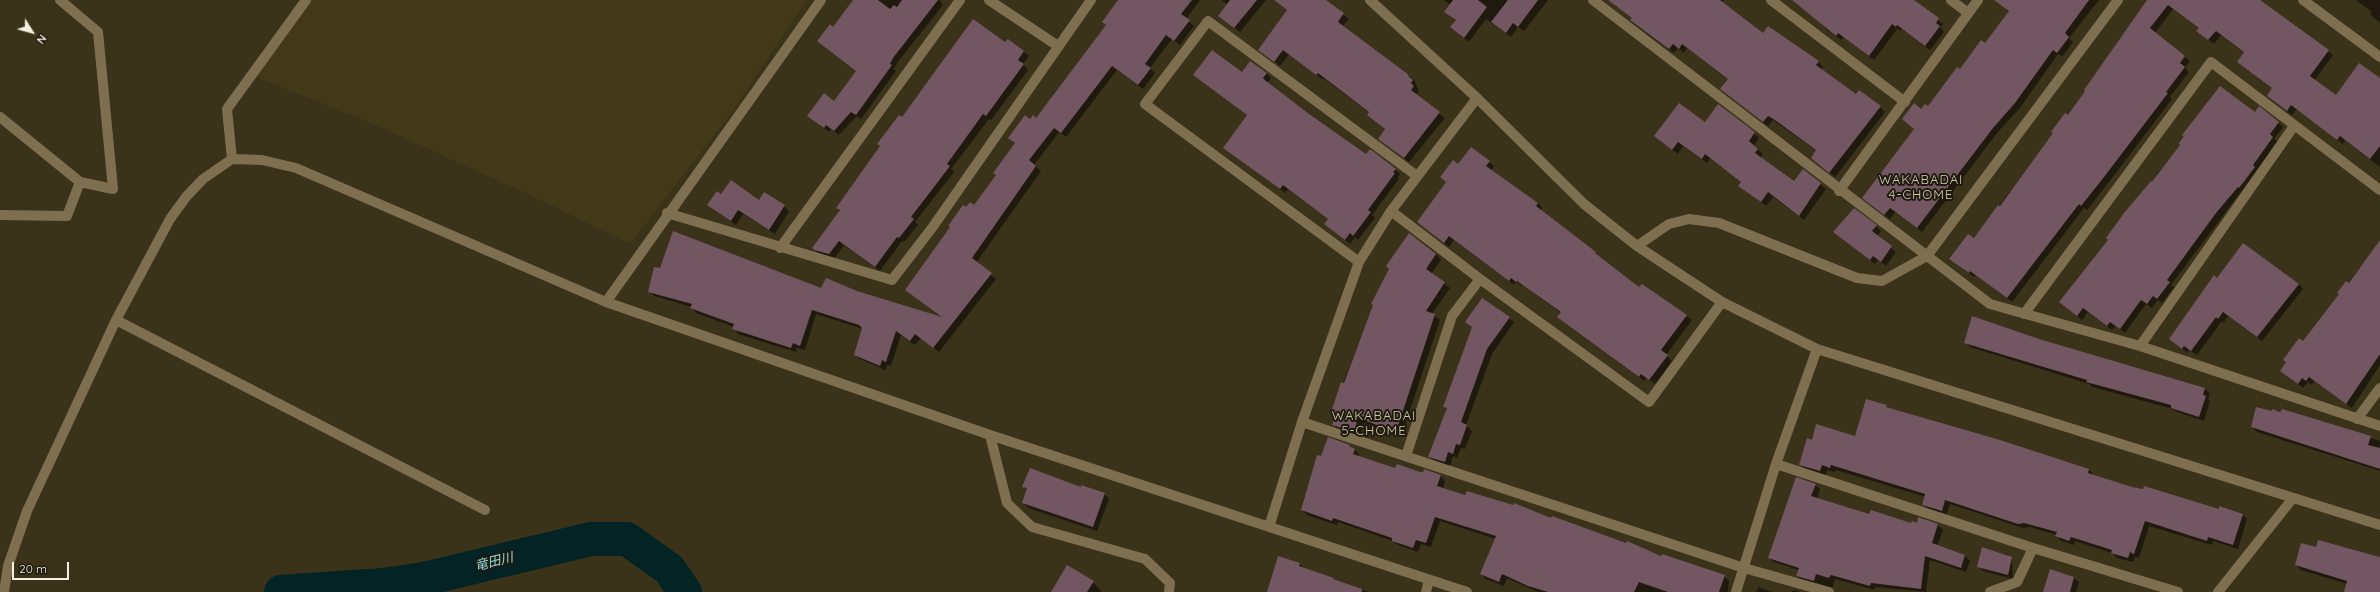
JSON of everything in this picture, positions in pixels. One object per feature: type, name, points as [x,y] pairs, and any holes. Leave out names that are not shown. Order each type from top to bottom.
[{"type":"street","points":[[0,117],[80,182],[113,189],[98,32],[60,0]]},
{"type":"street","points":[[232,159],[227,109],[306,0]]},
{"type":"street","points":[[606,302],[667,213],[822,0]]},
{"type":"street","points":[[780,248],[960,0]]},
{"type":"street","points":[[989,0],[1058,46]]},
{"type":"street","points":[[667,213],[780,248],[892,280],[932,228],[1091,0]]},
{"type":"street","points":[[1370,0],[1477,98],[1584,204],[1637,246],[1722,302],[1817,349],[2380,525]]},
{"type":"street","points":[[1593,0],[1839,190],[1990,304],[2140,346],[2380,426]]},
{"type":"street","points":[[1771,0],[1906,102]]},
{"type":"street","points":[[1951,0],[1968,13]]},
{"type":"street","points":[[1839,190],[1906,102],[1978,0]]},
{"type":"street","points":[[1637,246],[1669,224],[1689,219],[1719,223],[1857,278],[1882,281],[1927,256],[2118,0]]},
{"type":"street","points":[[2302,0],[2380,57]]},
{"type":"street","points":[[1359,262],[1145,104],[1208,21],[1417,176]]},
{"type":"street","points":[[2024,314],[2212,62],[2294,126],[2380,190]]},
{"type":"street","points":[[1269,527],[1302,422],[1359,262],[1391,211],[1477,98]]},
{"type":"street","points":[[2140,346],[2294,126]]},
{"type":"street","points":[[4,588],[4,566],[28,510],[116,320],[170,219],[186,197],[203,179],[232,159],[262,160],[296,168],[606,302],[990,435],[1467,592]]},
{"type":"street","points":[[0,215],[67,216],[80,182]]},
{"type":"street","points":[[1391,211],[1480,279],[1649,402],[1722,302]]},
{"type":"street","points":[[1406,456],[1452,316],[1480,279]]},
{"type":"street","points":[[116,320],[485,510]]},
{"type":"street","points":[[1736,592],[1776,464],[1817,349]]},
{"type":"street","points":[[2357,419],[2380,388]]},
{"type":"street","points":[[1302,422],[1744,568],[1828,592]]},
{"type":"street","points":[[990,435],[1008,503],[1032,527],[1145,559],[1170,583],[1169,592]]},
{"type":"street","points":[[1776,464],[2033,548],[2178,592]]},
{"type":"street","points":[[2218,592],[2293,498]]},
{"type":"street","points":[[1990,592],[2017,582],[2033,548]]},
{"type":"street","points":[[1426,592],[1429,580]]},
{"type":"shaded area","points":[[311,0],[806,0],[732,112],[630,244],[532,196],[373,124],[256,77]]},
{"type":"building","points":[[853,0],[878,0],[890,9],[894,5],[897,7],[902,0],[938,0],[893,58],[890,64],[892,65],[856,115],[851,112],[834,131],[826,125],[824,128],[807,116],[824,93],[834,101],[856,71],[817,41],[830,24],[833,27]]},
{"type":"building","points":[[1118,0],[1192,0],[1181,14],[1190,20],[1174,41],[1166,35],[1145,64],[1151,68],[1138,85],[1112,66],[1061,133],[1054,128],[1029,160],[1036,166],[972,258],[992,273],[933,348],[915,334],[910,341],[896,331],[886,362],[882,360],[880,366],[854,355],[862,328],[859,325],[812,310],[800,346],[793,343],[791,348],[732,329],[734,324],[690,308],[692,304],[648,292],[654,267],[660,268],[673,231],[821,288],[826,278],[857,291],[942,317],[905,290],[950,227],[948,226],[963,205],[966,207],[970,202],[974,205],[996,175],[993,173],[1015,143],[1008,138],[1025,115],[1030,119],[1033,115],[1036,118],[1106,25],[1102,22]]},
{"type":"building","points":[[1230,0],[1257,0],[1234,28],[1218,16]]},
{"type":"building","points":[[1274,0],[1326,0],[1344,13],[1338,22],[1409,75],[1408,76],[1413,80],[1411,83],[1414,86],[1411,90],[1440,112],[1404,158],[1378,139],[1385,129],[1367,115],[1369,112],[1318,73],[1316,75],[1283,50],[1274,62],[1258,50],[1287,10]]},
{"type":"building","points":[[1453,0],[1478,0],[1487,7],[1464,38],[1450,27],[1456,20],[1444,12]]},
{"type":"building","points":[[1508,0],[1538,0],[1518,27],[1513,23],[1506,33],[1491,22]]},
{"type":"building","points":[[1608,0],[1720,0],[1763,33],[1768,26],[1819,61],[1816,65],[1856,94],[1859,90],[1881,106],[1829,173],[1811,158],[1816,150],[1768,116],[1763,122],[1720,89],[1728,79],[1682,44],[1679,49],[1673,44],[1669,49],[1630,20],[1632,18]]},
{"type":"building","points":[[1792,0],[1914,0],[1939,18],[1936,23],[1940,26],[1925,46],[1897,25],[1896,27],[1892,24],[1869,56],[1838,33],[1836,36]]},
{"type":"building","points":[[1994,0],[2089,0],[2065,33],[2069,37],[2057,53],[2053,50],[2015,103],[1993,128],[1917,228],[1890,208],[1884,215],[1862,198],[1914,129],[1902,119],[1914,103],[1921,109],[1925,104],[1928,106],[1957,67],[1960,69],[1981,40],[1985,43],[2009,11]]},
{"type":"building","points":[[2147,0],[2260,0],[2329,50],[2310,76],[2336,95],[2359,63],[2380,78],[2380,146],[2370,159],[2340,136],[2337,140],[2291,105],[2287,111],[2267,96],[2272,88],[2237,62],[2244,52],[2216,31],[2208,40],[2196,31],[2199,28],[2168,5],[2150,28],[2185,56],[2180,63],[2185,67],[2166,92],[2168,93],[2104,177],[2081,206],[2079,204],[2007,298],[1970,271],[1969,273],[1949,259],[1968,234],[1974,238],[1998,205],[2000,206],[2053,133],[2051,132],[2065,113],[2068,115]]},
{"type":"building","points":[[973,19],[1005,42],[1008,39],[1024,51],[1018,60],[1024,64],[986,116],[983,114],[947,164],[950,166],[911,217],[914,219],[899,238],[897,237],[875,267],[839,241],[829,254],[814,250],[812,248],[840,210],[836,208],[880,146],[877,144],[899,115],[902,117]]},
{"type":"building","points":[[1212,50],[1242,72],[1250,61],[1267,73],[1263,78],[1266,81],[1308,113],[1366,154],[1370,149],[1396,169],[1393,172],[1395,173],[1368,210],[1371,212],[1353,236],[1350,233],[1345,240],[1324,224],[1328,219],[1283,185],[1280,189],[1223,148],[1247,115],[1193,75]]},
{"type":"building","points":[[2220,86],[2255,112],[2259,106],[2279,122],[2270,134],[2273,137],[2253,165],[2255,167],[2239,188],[2238,187],[2216,213],[2167,280],[2170,282],[2157,299],[2153,296],[2147,304],[2141,300],[2120,329],[2110,322],[2107,326],[2083,308],[2077,316],[2059,302],[2108,240],[2106,238],[2124,213],[2151,181],[2152,182],[2180,145],[2179,143],[2184,136],[2182,135]]},
{"type":"building","points":[[1679,103],[1705,122],[1718,104],[1755,132],[1749,141],[1758,149],[1755,153],[1794,181],[1803,169],[1821,183],[1799,216],[1768,192],[1761,202],[1738,186],[1741,182],[1705,154],[1702,159],[1678,142],[1672,150],[1654,136]]},
{"type":"building","points":[[1471,147],[1490,161],[1486,166],[1538,203],[1536,206],[1596,252],[1595,253],[1639,287],[1642,284],[1687,315],[1661,350],[1668,355],[1649,380],[1641,374],[1639,377],[1557,317],[1561,312],[1517,281],[1516,282],[1511,278],[1509,281],[1449,236],[1444,243],[1417,222],[1446,182],[1440,177],[1453,160],[1458,164]]},
{"type":"building","points":[[731,180],[759,200],[764,192],[785,205],[769,230],[738,210],[731,221],[707,205],[717,191],[721,194]]},
{"type":"building","points":[[1854,208],[1877,225],[1872,231],[1892,246],[1881,262],[1873,256],[1870,260],[1833,232]]},
{"type":"building","points":[[1409,233],[1436,254],[1426,269],[1445,282],[1426,311],[1435,314],[1396,432],[1358,418],[1354,432],[1332,425],[1336,413],[1331,412],[1341,382],[1344,383],[1373,305],[1371,304],[1389,269],[1386,266]]},
{"type":"building","points":[[2380,240],[2380,354],[2346,404],[2309,377],[2306,381],[2302,378],[2298,384],[2280,371],[2286,362],[2283,360],[2299,338],[2303,341],[2339,294],[2337,293],[2346,281],[2349,283]]},
{"type":"building","points":[[2243,243],[2299,284],[2257,337],[2223,312],[2218,319],[2216,317],[2191,351],[2184,346],[2182,349],[2169,339],[2214,275],[2217,278]]},
{"type":"building","points":[[1482,298],[1510,317],[1487,349],[1461,422],[1467,425],[1460,445],[1456,444],[1453,454],[1448,452],[1445,462],[1428,457],[1447,408],[1443,407],[1472,327],[1465,322]]},
{"type":"building","points":[[1972,316],[2039,339],[2205,388],[2203,395],[2206,396],[2199,417],[2171,408],[2171,405],[2086,382],[2087,380],[1964,343]]},
{"type":"building","points":[[1866,399],[1887,405],[1886,407],[2000,440],[2089,469],[2088,473],[2132,487],[2143,489],[2144,486],[2219,509],[2219,506],[2243,514],[2233,545],[2208,537],[2207,541],[2145,521],[2134,554],[2130,552],[2128,558],[2111,553],[2112,550],[2071,537],[2069,541],[2055,536],[2057,532],[2024,523],[2018,524],[1945,500],[1942,511],[1922,505],[1925,494],[1831,465],[1830,468],[1822,465],[1820,471],[1799,465],[1807,438],[1812,440],[1816,424],[1855,436]]},
{"type":"building","points":[[2256,407],[2272,411],[2272,409],[2280,412],[2282,409],[2371,436],[2368,445],[2380,448],[2380,469],[2251,427]]},
{"type":"building","points":[[1328,437],[1350,445],[1349,446],[1355,449],[1353,454],[1395,468],[1397,464],[1420,472],[1423,472],[1424,469],[1441,475],[1437,486],[1465,495],[1467,491],[1513,505],[1514,503],[1551,518],[1552,516],[1626,543],[1627,541],[1661,556],[1662,554],[1725,575],[1719,592],[1668,592],[1639,582],[1634,592],[1548,592],[1528,586],[1502,574],[1499,582],[1480,574],[1496,536],[1435,517],[1426,543],[1416,540],[1413,548],[1392,541],[1392,538],[1333,518],[1332,521],[1301,510],[1317,455],[1321,456]]},
{"type":"building","points":[[1030,468],[1081,487],[1081,485],[1105,493],[1093,527],[1022,503],[1027,488],[1022,487]]},
{"type":"building","points":[[1796,477],[1816,484],[1811,496],[1869,514],[1871,510],[1911,523],[1912,521],[1917,523],[1918,517],[1938,524],[1932,543],[1965,555],[1961,568],[1925,556],[1921,589],[1871,583],[1870,586],[1831,575],[1829,578],[1816,574],[1814,581],[1796,576],[1799,568],[1768,558]]},
{"type":"building","points":[[2318,540],[2380,557],[2380,592],[2344,592],[2347,581],[2295,565],[2301,543],[2316,547]]},
{"type":"building","points":[[1982,547],[2012,557],[2008,575],[1977,567]]},
{"type":"building","points":[[1278,556],[1300,563],[1299,566],[1362,589],[1362,592],[1267,592]]},
{"type":"building","points":[[1067,565],[1094,581],[1087,592],[1051,592]]},
{"type":"building","points":[[2050,569],[2074,577],[2070,592],[2043,592]]},
{"type":"waterway","name":"竜田川","points":[[281,592],[383,585],[424,579],[591,539],[627,539],[669,569],[685,592]]},
{"type":"district","name":"WAKABADAI 4-CHOME","points":[[1921,188]]},
{"type":"district","name":"WAKABADAI 5-CHOME","points":[[1374,424]]}]
